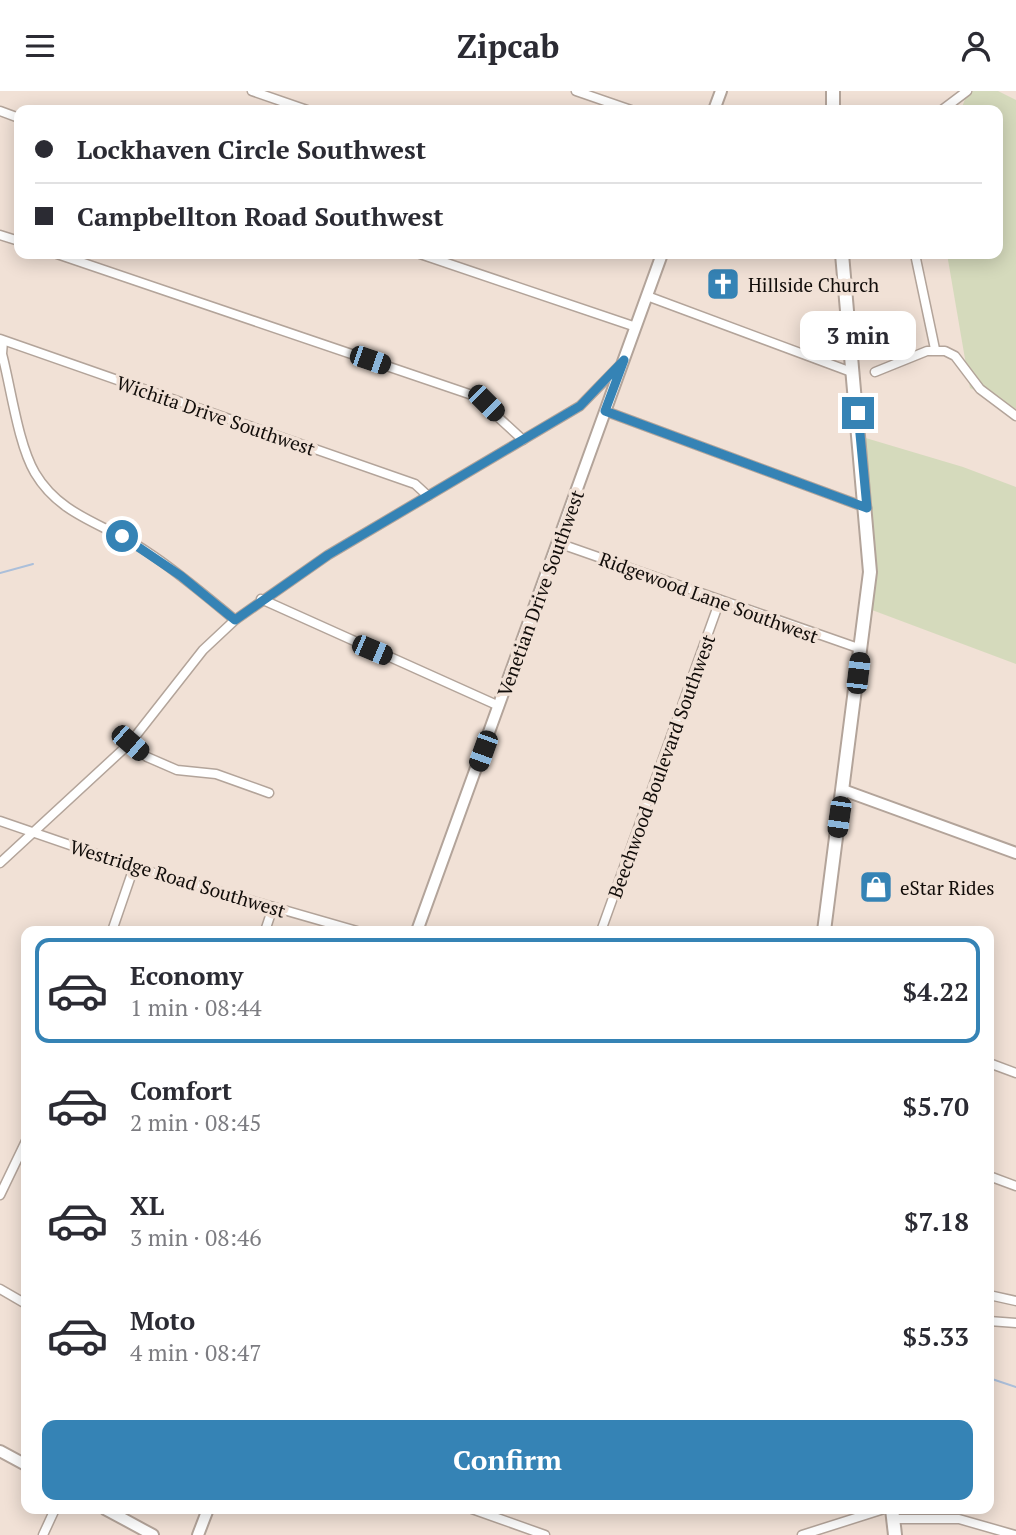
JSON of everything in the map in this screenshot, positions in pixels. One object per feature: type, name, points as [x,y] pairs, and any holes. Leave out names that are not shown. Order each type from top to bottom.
[{"type":"main road","points":[[825,926],[870,572],[867,508],[843,259]]},
{"type":"main road","points":[[893,1514],[895,1535]]},
{"type":"street","points":[[252,91],[293,105]]},
{"type":"street","points":[[576,91],[617,105]]},
{"type":"street","points":[[949,105],[967,91]]},
{"type":"street","points":[[72,259],[475,396],[486,403],[523,440]]},
{"type":"street","points":[[435,259],[636,327]]},
{"type":"street","name":"Venetian Drive Southwest","points":[[419,926],[660,259]]},
{"type":"street","points":[[916,259],[934,349]]},
{"type":"street","points":[[647,296],[854,373]]},
{"type":"street","points":[[2,340],[2,354],[25,449],[34,471],[47,491],[78,517],[145,550],[235,620]]},
{"type":"street","name":"Wichita Drive Southwest","points":[[2,340],[415,484],[428,496]]},
{"type":"street","points":[[875,372],[934,349],[955,356],[981,389],[1016,417]]},
{"type":"street","points":[[0,863],[130,743],[202,650],[261,599],[580,406],[624,360]]},
{"type":"street","points":[[605,411],[867,508]]},
{"type":"street","name":"Ridgewood Lane Southwest","points":[[558,543],[861,649]]},
{"type":"street","points":[[261,599],[499,706]]},
{"type":"street","name":"Beechwood Boulevard Southwest","points":[[603,926],[720,600]]},
{"type":"street","points":[[130,743],[146,758],[177,771],[216,774],[269,793]]},
{"type":"street","points":[[843,790],[1016,853]]},
{"type":"street","name":"Westridge Road Southwest","points":[[0,821],[134,867],[340,926]]},
{"type":"street","points":[[114,926],[134,867]]},
{"type":"street","points":[[267,926],[273,907]]},
{"type":"street","points":[[994,1065],[1016,1073]]},
{"type":"street","points":[[0,1195],[21,1151]]},
{"type":"street","points":[[994,1178],[1016,1186]]},
{"type":"street","points":[[0,1289],[21,1301]]},
{"type":"street","points":[[994,1297],[1016,1300]]},
{"type":"street","points":[[994,1321],[1016,1322]]},
{"type":"street","points":[[0,1451],[21,1462]]},
{"type":"street","points":[[43,1535],[53,1514]]},
{"type":"street","points":[[114,1514],[153,1535]]},
{"type":"street","points":[[198,1535],[206,1514]]},
{"type":"street","points":[[486,1514],[545,1535]]},
{"type":"street","points":[[803,1535],[868,1514]]},
{"type":"street","points":[[893,1514],[959,1519],[1015,1535]]},
{"type":"green space","points":[[968,91],[998,91],[1016,100],[1016,409],[970,388],[948,259],[1003,259],[1003,105],[963,105]]},
{"type":"green space","points":[[859,436],[963,467],[1016,487],[1016,664],[872,610],[872,557]]},
{"type":"waterway","points":[[0,573],[33,564]]},
{"type":"waterway","points":[[994,1380],[1016,1387]]},
{"type":"place","name":"Hillside Church","points":[[723,284]]},
{"type":"place","name":"eStar Rides","points":[[876,887]]},
{"type":"route","points":[[122,536],[181,576],[235,620],[261,599],[328,555],[580,406],[624,360],[605,411],[853,506],[867,508],[858,413]]}]
